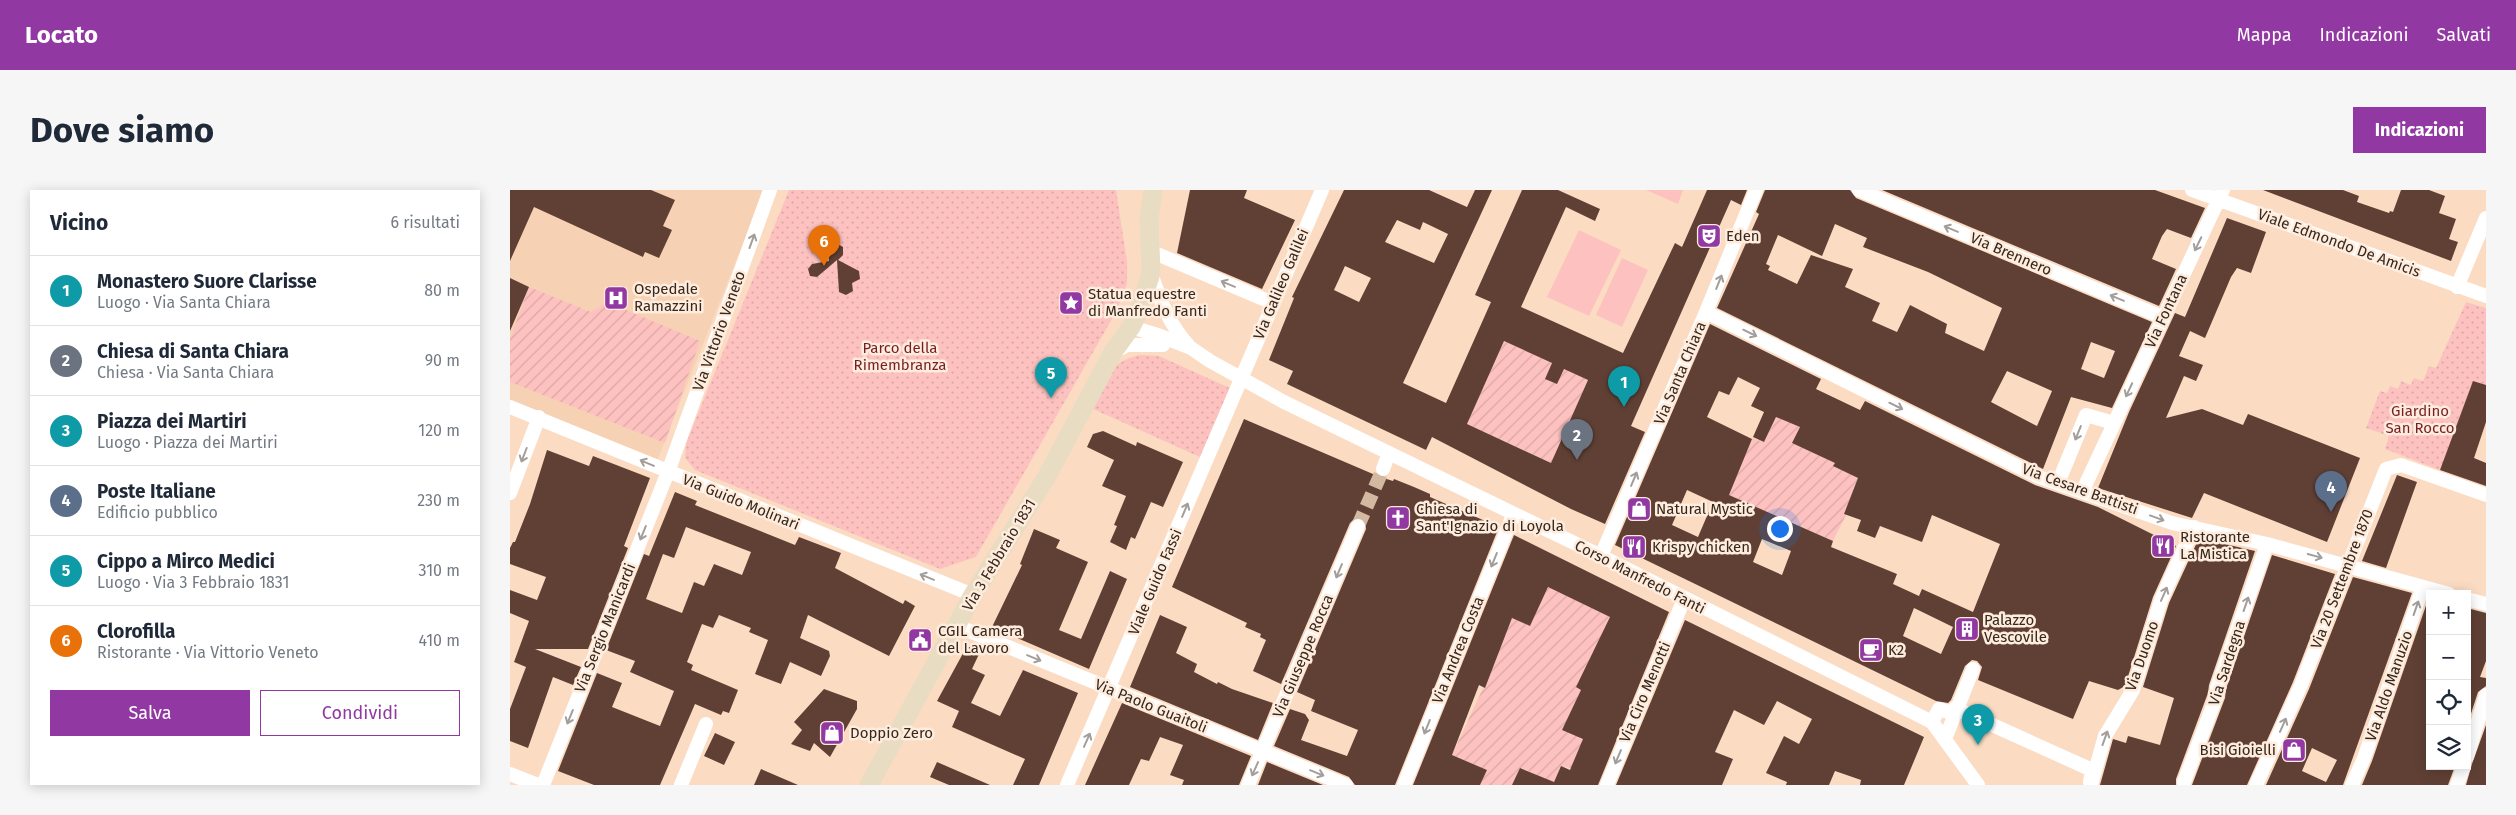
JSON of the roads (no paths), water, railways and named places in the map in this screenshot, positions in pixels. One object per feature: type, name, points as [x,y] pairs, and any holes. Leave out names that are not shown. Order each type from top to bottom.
[{"type":"street","name":"Via Vittorio Veneto","points":[[668,472],[770,190]]},
{"type":"street","points":[[1141,190],[1149,220]]},
{"type":"street","points":[[1153,190],[1149,220],[1151,273],[1166,314],[1176,332],[1191,348],[1210,362]]},
{"type":"street","name":"Via Galileo Galilei","points":[[1241,378],[1322,190]]},
{"type":"street","name":"Via Santa Chiara","points":[[1600,556],[1706,312],[1756,190]]},
{"type":"street","name":"Via Brennero","points":[[1859,190],[2162,317]]},
{"type":"street","name":"Viale Edmondo De Amicis","points":[[2192,190],[2221,195],[2457,287],[2486,296]]},
{"type":"street","name":"Via Fontana","points":[[2082,490],[2221,195]]},
{"type":"street","points":[[2457,287],[2486,218]]},
{"type":"street","points":[[1150,251],[1273,303]]},
{"type":"street","name":"Via 3 Febbraio 1831","points":[[869,785],[973,595],[1046,478],[1113,352],[1131,327],[1139,311],[1151,273]]},
{"type":"street","name":"Via Cesare Battisti","points":[[1706,312],[2040,477],[2082,490],[2172,524],[2194,527],[2347,564],[2434,590]]},
{"type":"street","points":[[1131,327],[1191,348]]},
{"type":"street","points":[[1131,327],[1163,345],[1210,362]]},
{"type":"street","points":[[1113,352],[1127,345],[1163,345]]},
{"type":"street","name":"Corso Manfredo Fanti","points":[[1210,362],[1284,402],[1512,515],[1600,556],[1932,722]]},
{"type":"street","name":"Viale Guido Fassi","points":[[1067,785],[1241,378]]},
{"type":"street","name":"Via Guido Molinari","points":[[510,407],[539,417],[668,472],[973,595]]},
{"type":"street","points":[[2058,483],[2086,415],[2114,423]]},
{"type":"street","points":[[510,493],[539,417]]},
{"type":"street","points":[[1383,469],[1389,453]]},
{"type":"street","name":"Via 20 Settembre 1870","points":[[2256,785],[2301,685],[2347,564],[2386,469],[2401,465],[2486,495]]},
{"type":"street","name":"Via Sergio Manicardi","points":[[543,785],[668,472]]},
{"type":"street","name":"Via Andrea Costa","points":[[1404,785],[1512,515]]},
{"type":"street","name":"Via Giuseppe Rocca","points":[[1248,785],[1358,526]]},
{"type":"street","name":"Via Duomo","points":[[2091,785],[2104,736],[2133,690],[2161,600],[2194,527]]},
{"type":"street","name":"Via Sardegna","points":[[2184,782],[2217,695],[2217,688],[2267,544]]},
{"type":"street","name":"Via Aldo Manuzio","points":[[2352,785],[2364,758],[2423,587]]},
{"type":"street","name":"Via Ciro Menotti","points":[[1607,785],[1684,599]]},
{"type":"street","points":[[2471,600],[2486,604]]},
{"type":"street","name":"Via Paolo Guaitoli","points":[[957,626],[1346,785]]},
{"type":"street","points":[[1945,739],[1972,669]]},
{"type":"street","points":[[2471,745],[2486,695]]},
{"type":"street","points":[[1978,785],[1932,722],[1939,709],[1952,713],[1954,708],[1957,709],[2092,770],[2091,785]]},
{"type":"street","points":[[681,785],[706,724]]},
{"type":"street","points":[[2458,785],[2463,770]]},
{"type":"street","points":[[510,774],[538,785]]},
{"type":"tunnel","points":[[1358,526],[1383,469]]},
{"type":"place","name":"Eden","points":[[1709,236]]},
{"type":"place","name":"Clorofilla","points":[[824,266]]},
{"type":"place","name":"Ospedale Ramazzini","points":[[616,298]]},
{"type":"place","name":"Statua equestre di Manfredo Fanti","points":[[1071,303]]},
{"type":"place","name":"Cippo a Mirco Medici","points":[[1051,398]]},
{"type":"place","name":"Monastero Suore Clarisse","points":[[1624,407]]},
{"type":"place","name":"Chiesa di Santa Chiara","points":[[1577,460]]},
{"type":"place","name":"Natural Mystic","points":[[1639,509]]},
{"type":"place","name":"Poste Italiane","points":[[2331,512]]},
{"type":"place","name":"Chiesa di Sant'Ignazio di Loyola","points":[[1398,518]]},
{"type":"place","name":"Ristorante La Mistica","points":[[2163,546]]},
{"type":"place","name":"Krispy chicken","points":[[1634,547]]},
{"type":"place","name":"Palazzo Vescovile","points":[[1967,629]]},
{"type":"place","name":"CGIL Camera del Lavoro","points":[[920,640]]},
{"type":"place","name":"K2","points":[[1871,650]]},
{"type":"place","name":"Doppio Zero","points":[[832,733]]},
{"type":"place","name":"Piazza dei Martiri","points":[[1978,745]]},
{"type":"place","name":"Bisi Gioielli","points":[[2294,750]]},
{"type":"park label","name":"Parco della Rimembranza","points":[[900,356]]},
{"type":"park label","name":"Giardino San Rocco","points":[[2420,420]]}]
